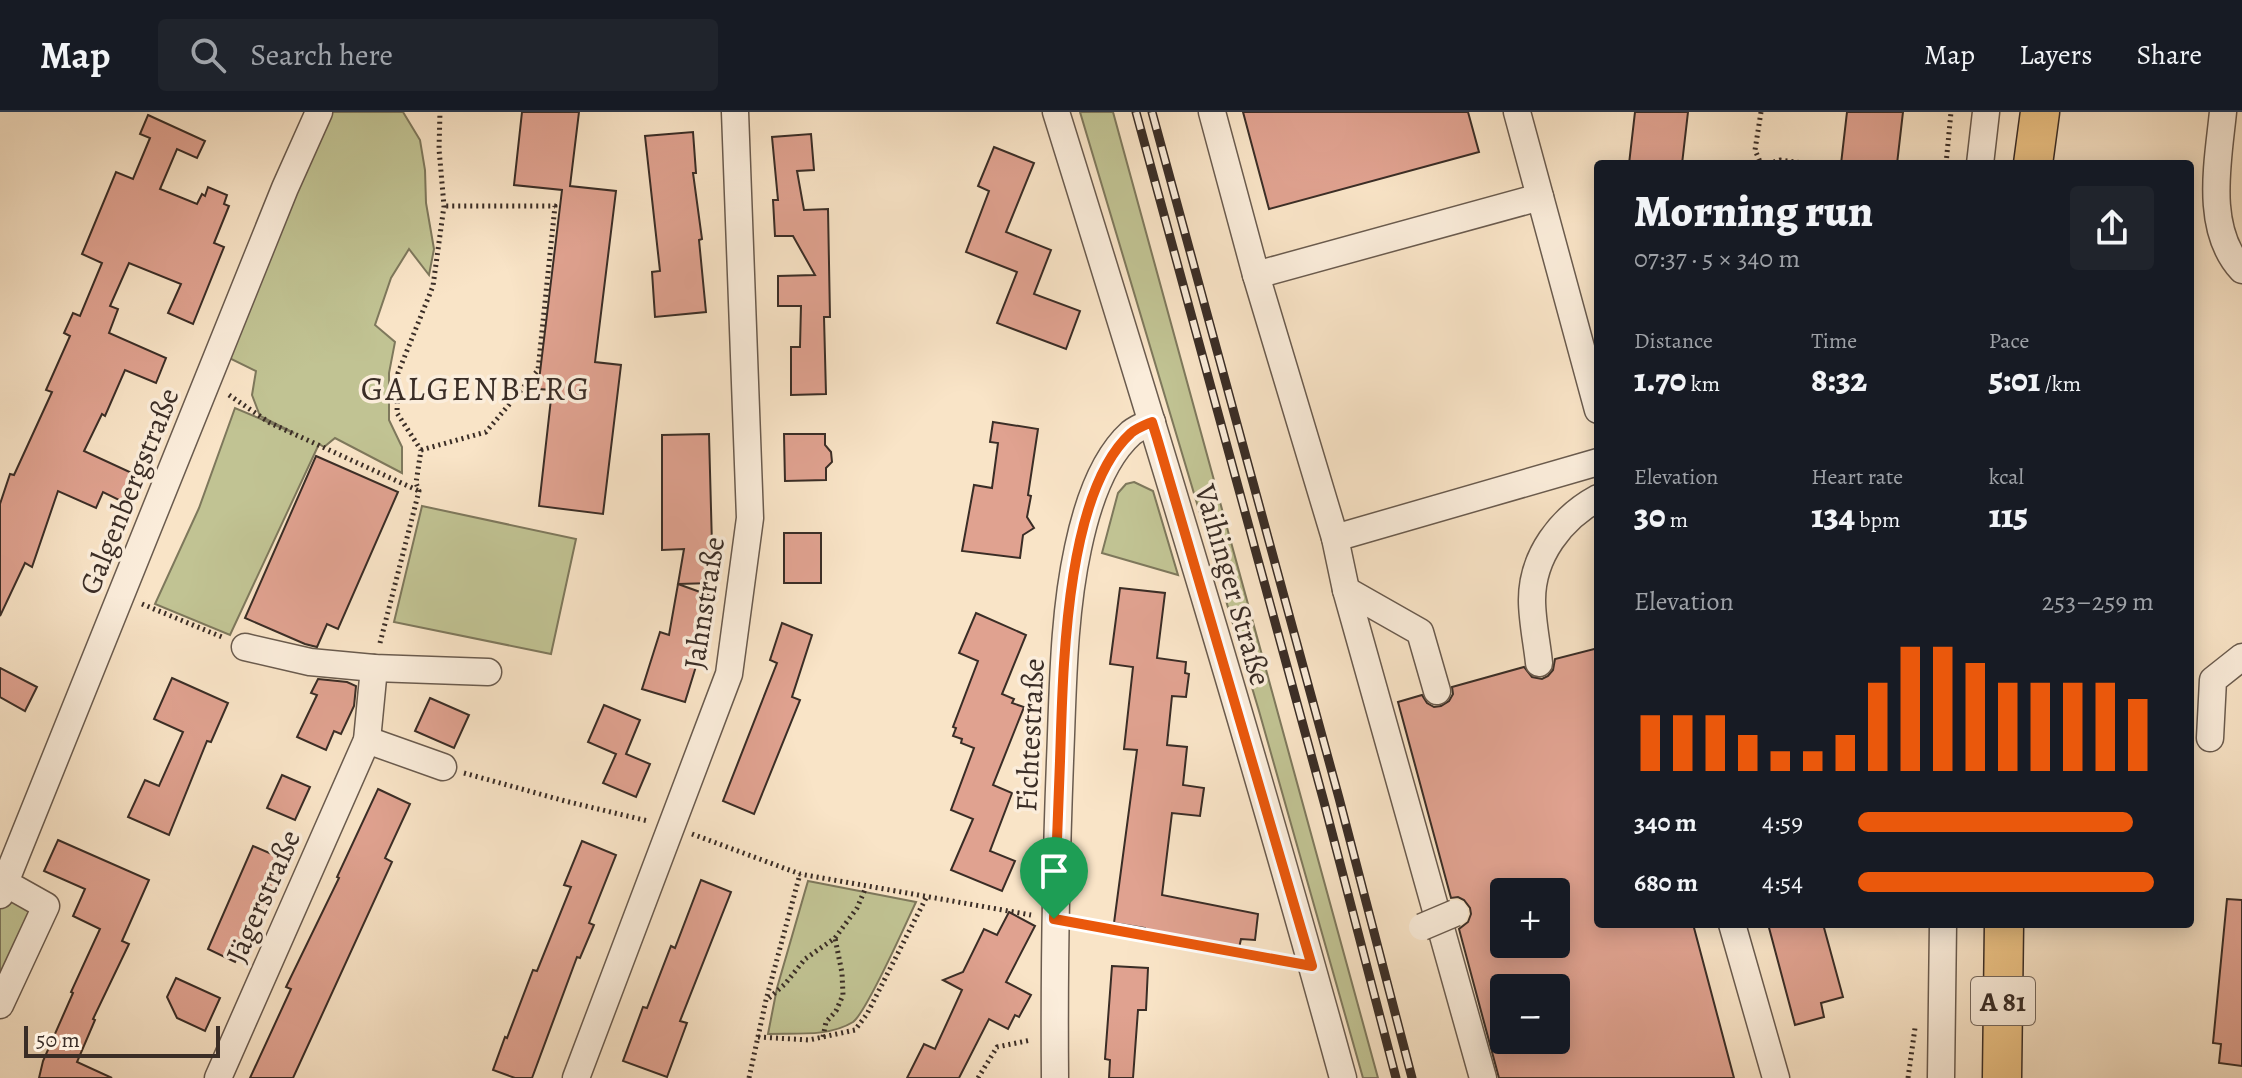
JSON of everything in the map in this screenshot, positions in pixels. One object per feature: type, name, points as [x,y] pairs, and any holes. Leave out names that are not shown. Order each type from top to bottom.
[{"type":"highway","points":[[2034,160],[2040,112]]},
{"type":"highway","points":[[2054,160],[2061,112]]},
{"type":"highway","name":"A 81","points":[[1978,1078],[1980,928]]},
{"type":"highway","name":"A 81","points":[[2002,1078],[2004,928]]},
{"type":"street","name":"Galgenbergstraße","points":[[2,889],[285,188],[319,112]]},
{"type":"street","name":"Jahnstraße","points":[[576,1078],[729,674],[750,518],[735,112]]},
{"type":"street","name":"Vaihinger Straße","points":[[1056,112],[1152,422],[1343,1078]]},
{"type":"street","points":[[1212,112],[1256,275],[1335,538],[1346,590],[1483,1078]]},
{"type":"street","points":[[1517,112],[1594,387]]},
{"type":"street","points":[[1980,160],[1986,112]]},
{"type":"street","points":[[2223,112],[2216,180],[2218,217],[2232,259],[2242,270]]},
{"type":"street","points":[[1256,275],[1540,197]]},
{"type":"street","name":"Fichtestraße","points":[[1055,1078],[1054,919],[1062,695],[1070,600],[1078,547],[1106,467],[1121,443],[1133,431],[1152,422]]},
{"type":"street","points":[[1335,538],[1594,463]]},
{"type":"street","points":[[1539,663],[1532,598],[1539,562],[1560,527],[1594,500]]},
{"type":"street","points":[[1346,590],[1420,632],[1437,691]]},
{"type":"street","points":[[245,647],[310,662],[374,668],[488,672]]},
{"type":"street","points":[[2210,738],[2213,680],[2242,657]]},
{"type":"street","name":"Jägerstraße","points":[[218,1078],[367,740],[374,668]]},
{"type":"street","points":[[367,740],[443,767]]},
{"type":"street","points":[[0,1005],[46,906],[2,889]]},
{"type":"street","points":[[1455,913],[1422,927],[1465,1078]]},
{"type":"street","points":[[1733,928],[1776,1078]]},
{"type":"street","points":[[1941,1078],[1943,928]]},
{"type":"path","points":[[374,668],[419,491],[416,483],[421,450],[397,413],[398,373],[433,286],[444,206],[439,149],[440,114],[432,112]]},
{"type":"path","points":[[1759,160],[1755,150],[1761,112]]},
{"type":"path","points":[[1946,160],[1951,112]]},
{"type":"path","points":[[421,450],[486,432],[538,370],[555,206],[444,206]]},
{"type":"path","points":[[208,381],[270,423],[419,491]]},
{"type":"path","points":[[121,595],[220,637]]},
{"type":"path","points":[[490,781],[614,814],[670,825],[800,874],[1312,966]]},
{"type":"path","points":[[749,1078],[766,1000],[800,874]]},
{"type":"path","points":[[766,1000],[785,984],[805,959],[835,938],[857,908],[866,887]]},
{"type":"path","points":[[758,1037],[809,1040],[855,1030],[867,1014],[926,898]]},
{"type":"path","points":[[823,1037],[826,1022],[836,1011],[843,995],[835,938]]},
{"type":"path","points":[[978,1078],[997,1047],[1024,1040]]},
{"type":"green space","points":[[319,112],[403,112],[420,140],[434,249],[429,275],[409,249],[391,278],[375,325],[395,342],[389,373],[389,420],[402,447],[402,473],[335,438],[324,447],[319,444],[230,635],[155,604],[199,508],[235,408],[294,433],[260,416],[252,395],[256,371],[219,353]]},
{"type":"green space","points":[[1080,112],[1113,112],[1378,1078],[1363,1078],[1259,711]]},
{"type":"green space","points":[[1134,482],[1153,491],[1178,575],[1102,553],[1118,493],[1126,484]]},
{"type":"green space","points":[[422,506],[576,539],[551,654],[394,622]]},
{"type":"green space","points":[[808,881],[916,902],[876,985],[853,1022],[823,1032],[768,1034],[777,988]]},
{"type":"green space","points":[[0,894],[46,906],[0,1005]]},
{"type":"building","points":[[522,112],[579,112],[570,186],[616,191],[595,362],[621,365],[603,514],[539,506],[552,390],[538,389],[562,190],[514,185]]},
{"type":"building","points":[[1243,112],[1468,112],[1479,152],[1269,209]]},
{"type":"building","points":[[1635,112],[1688,112],[1682,160],[1629,160]]},
{"type":"building","points":[[1847,112],[1903,112],[1897,160],[1841,160]]},
{"type":"building","points":[[148,115],[205,141],[197,158],[177,149],[160,189],[197,204],[208,187],[227,195],[224,204],[229,206],[214,243],[224,247],[193,324],[168,313],[181,284],[129,263],[110,306],[118,309],[109,333],[166,358],[156,383],[125,370],[105,416],[102,414],[84,451],[134,474],[121,501],[103,492],[96,508],[58,491],[32,567],[25,563],[0,616],[0,504],[10,474],[14,475],[52,392],[46,390],[70,336],[64,333],[73,313],[80,316],[102,263],[82,254],[116,172],[133,179],[150,138],[140,134]]},
{"type":"building","points":[[693,132],[696,173],[693,173],[702,239],[699,240],[706,312],[655,317],[652,272],[660,271],[645,136]]},
{"type":"building","points":[[811,134],[814,170],[797,171],[804,210],[828,209],[830,317],[824,317],[826,394],[791,395],[791,347],[800,347],[801,306],[778,306],[778,276],[815,275],[793,236],[775,236],[773,200],[778,200],[772,137]]},
{"type":"building","points":[[994,147],[1034,163],[1006,232],[1051,250],[1034,294],[1080,311],[1066,349],[997,323],[1017,272],[966,252],[989,191],[978,186]]},
{"type":"building","points":[[993,422],[1038,429],[1027,517],[1034,528],[1023,535],[1020,558],[962,551],[974,485],[992,488],[998,443],[990,442]]},
{"type":"building","points":[[709,434],[713,583],[678,584],[684,549],[662,550],[662,435]]},
{"type":"building","points":[[784,434],[825,434],[825,445],[831,452],[832,462],[826,468],[826,480],[785,481]]},
{"type":"building","points":[[316,456],[398,492],[338,629],[327,624],[317,647],[245,618]]},
{"type":"building","points":[[784,533],[821,533],[821,583],[784,583]]},
{"type":"building","points":[[678,584],[711,596],[701,650],[685,702],[642,689],[660,632],[669,635]]},
{"type":"building","points":[[1120,588],[1165,593],[1157,658],[1186,662],[1185,673],[1189,674],[1186,697],[1172,696],[1167,745],[1187,747],[1183,785],[1204,788],[1200,816],[1172,813],[1162,895],[1258,914],[1255,940],[1241,939],[1239,948],[1114,923],[1137,750],[1124,749],[1133,667],[1110,664]]},
{"type":"building","points":[[976,613],[1026,635],[1002,694],[1014,699],[1012,703],[1024,707],[993,785],[1012,793],[990,851],[1015,861],[1002,891],[951,870],[973,819],[951,810],[974,748],[953,736],[956,728],[953,727],[978,661],[959,653]]},
{"type":"building","points":[[782,623],[812,635],[792,697],[800,700],[754,814],[723,801],[777,663],[770,660]]},
{"type":"building","points":[[1594,649],[1594,928],[1694,928],[1734,1078],[1499,1078],[1493,1054],[1570,1054],[1570,974],[1490,974],[1490,1044],[1459,929],[1468,922],[1470,908],[1464,900],[1451,898],[1398,702],[1422,695],[1427,703],[1434,707],[1441,706],[1449,701],[1453,694],[1452,687],[1524,667],[1532,677],[1542,679],[1548,676],[1555,659]]},
{"type":"building","points":[[0,668],[37,687],[25,711],[0,697]]},
{"type":"building","points":[[172,678],[228,703],[211,742],[207,741],[169,835],[128,817],[145,780],[159,786],[183,732],[154,719]]},
{"type":"building","points":[[318,679],[356,686],[354,706],[341,734],[334,731],[326,750],[297,737],[317,695],[311,693]]},
{"type":"building","points":[[430,698],[469,715],[454,748],[415,731]]},
{"type":"building","points":[[604,705],[640,720],[626,754],[650,764],[636,797],[603,783],[616,754],[588,742]]},
{"type":"building","points":[[282,775],[310,787],[295,820],[267,808]]},
{"type":"building","points":[[378,789],[410,804],[385,858],[392,862],[293,1078],[250,1078],[291,989],[286,987]]},
{"type":"building","points":[[58,840],[149,880],[122,941],[129,944],[93,1019],[77,1062],[112,1078],[39,1078],[71,992],[100,929],[73,916],[85,889],[44,871]]},
{"type":"building","points":[[582,841],[616,855],[589,923],[594,925],[580,958],[577,957],[532,1078],[515,1078],[493,1070],[533,970],[537,971],[571,887],[564,885]]},
{"type":"building","points":[[253,846],[288,861],[249,947],[243,944],[235,962],[208,949]]},
{"type":"building","points":[[701,880],[731,892],[680,1021],[687,1023],[667,1077],[623,1061],[671,946],[675,948]]},
{"type":"building","points":[[2227,899],[2242,900],[2242,1066],[2219,1063],[2221,1044],[2213,1043]]},
{"type":"building","points":[[1009,912],[1035,926],[1006,982],[1031,995],[1019,1017],[1015,1015],[1008,1029],[989,1019],[959,1078],[907,1078],[924,1044],[935,1049],[962,990],[943,980],[963,972],[984,929],[997,935]]},
{"type":"building","points":[[1769,928],[1824,928],[1843,997],[1821,1003],[1824,1017],[1795,1025]]},
{"type":"building","points":[[1112,966],[1148,968],[1146,1010],[1138,1010],[1133,1078],[1109,1078],[1110,1060],[1105,1059]]},
{"type":"building","points":[[176,978],[220,998],[205,1031],[177,1018],[167,997]]},
{"type":"railway","points":[[1136,112],[1396,1078]]},
{"type":"railway","points":[[1152,112],[1412,1078]]},
{"type":"district","name":"GALGENBERG","points":[[476,388]]},
{"type":"route","points":[[1152,422],[1312,966],[1054,919],[1062,695],[1078,547],[1106,467],[1121,443],[1133,431],[1152,422]]}]
